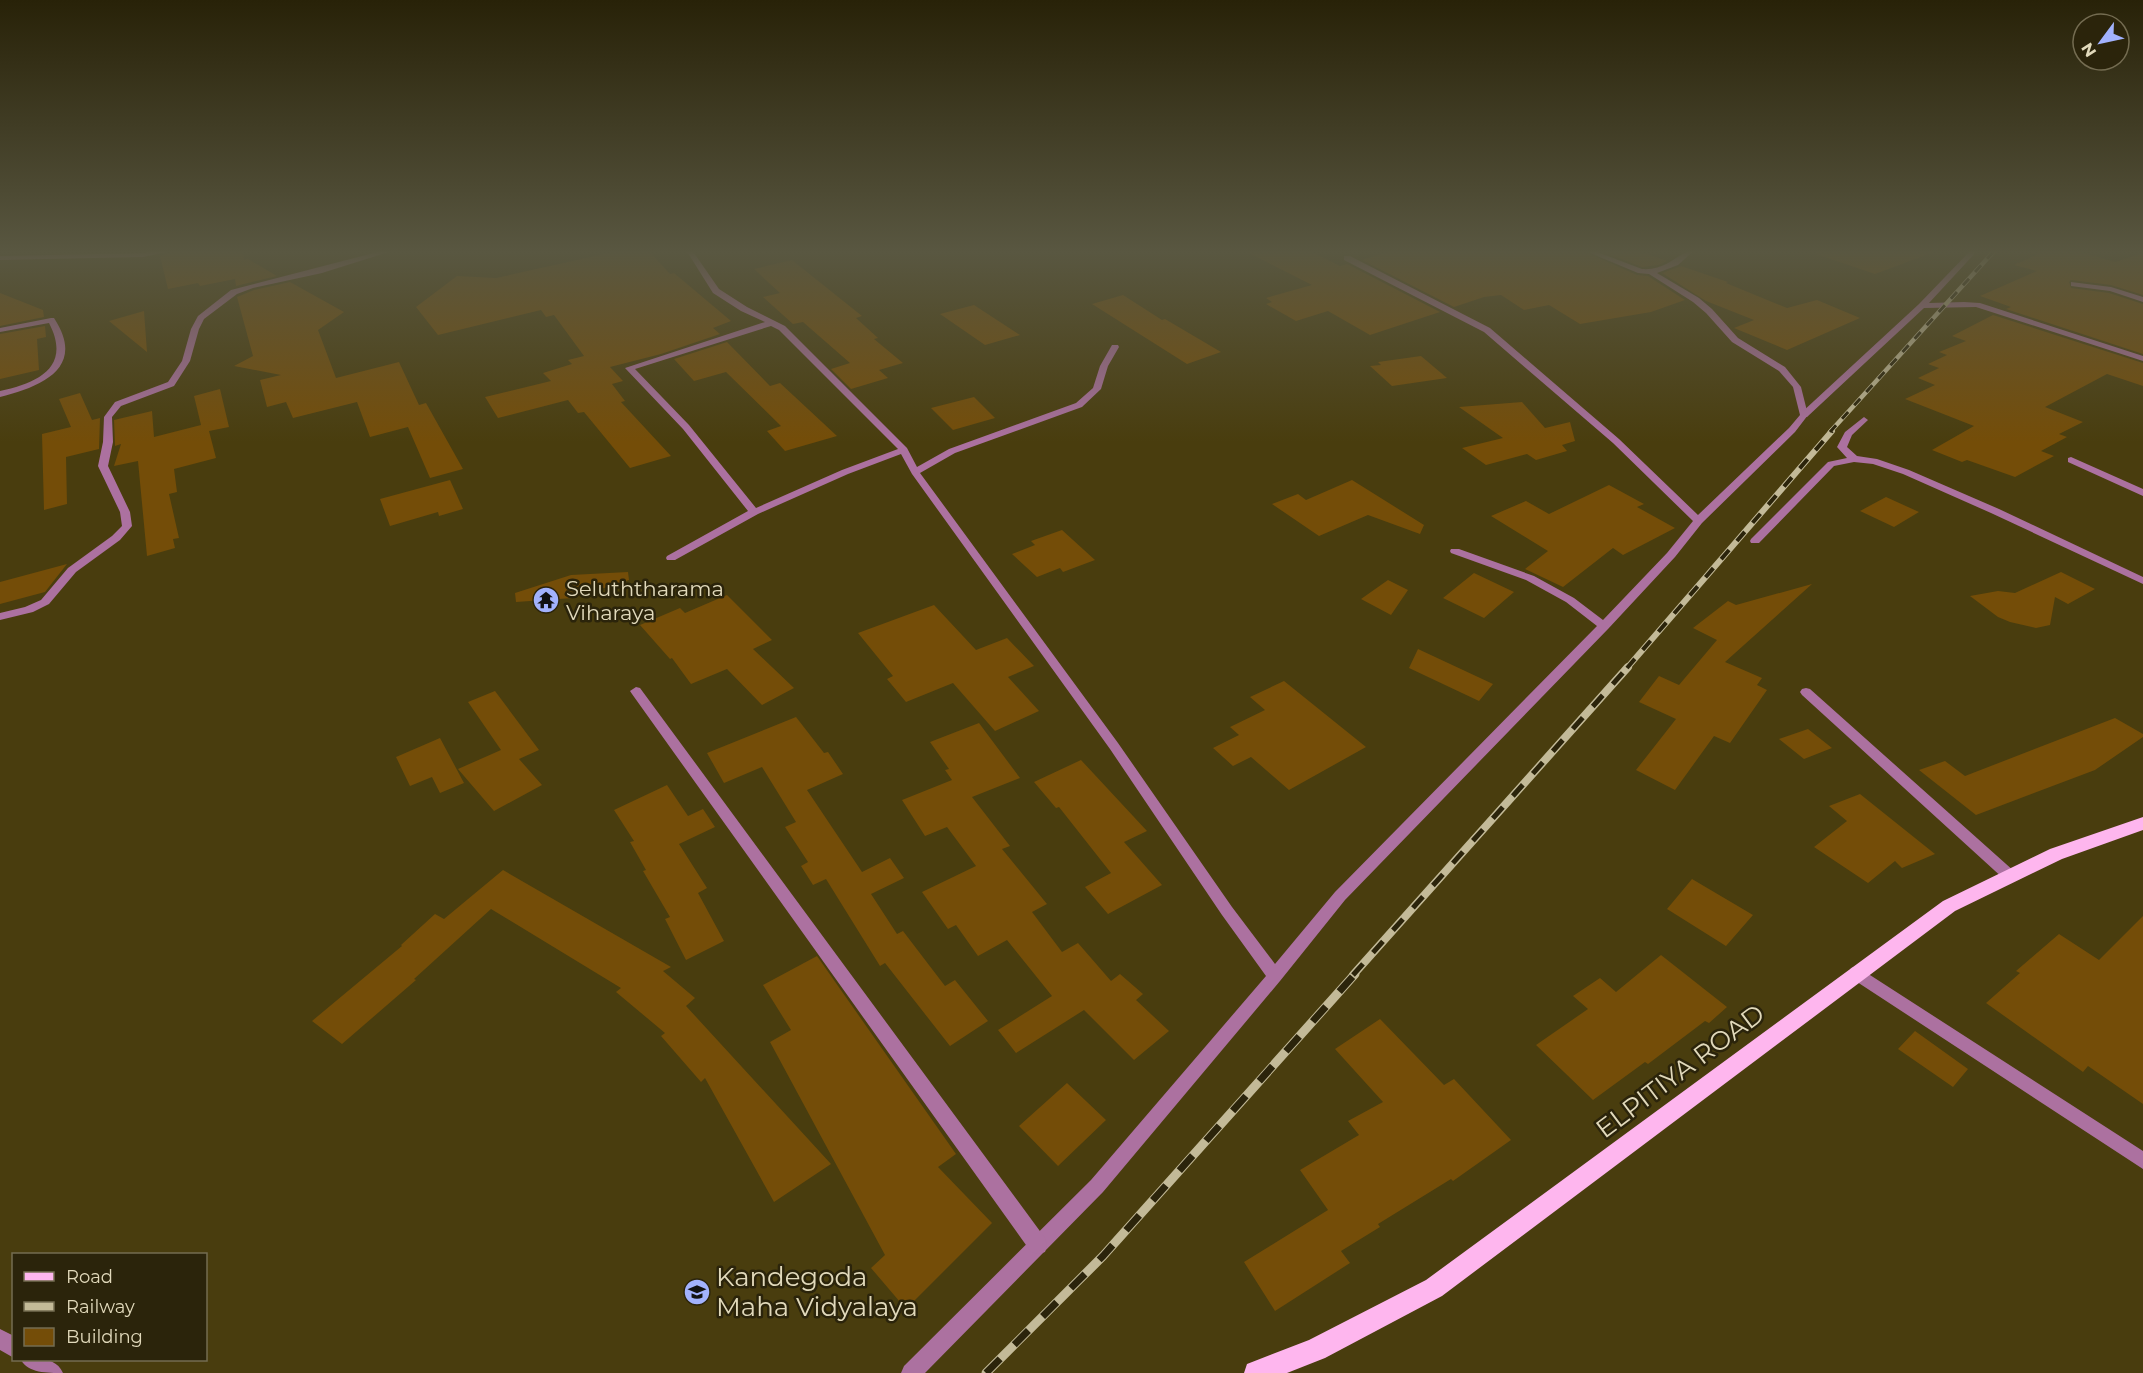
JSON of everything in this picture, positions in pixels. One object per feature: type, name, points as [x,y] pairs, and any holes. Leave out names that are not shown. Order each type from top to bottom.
[{"type":"main road","name":"ELPITIYA ROAD","points":[[1256,1373],[1316,1349],[1434,1288],[1949,906],[2056,854],[2143,823]]},
{"type":"street","points":[[0,617],[44,603],[55,593],[73,569],[104,544],[120,537],[127,526],[125,512],[103,466],[108,442],[108,417],[118,404],[171,384],[186,361],[195,329],[206,314]]},
{"type":"street","points":[[756,314],[782,328],[904,450],[915,472],[1114,746],[1220,901],[1275,976]]},
{"type":"street","points":[[1456,314],[1487,330],[1616,441],[1698,521]]},
{"type":"street","points":[[1712,314],[1735,340],[1782,369],[1797,387],[1804,415]]},
{"type":"street","points":[[911,1373],[1097,1186],[1340,896],[1604,626],[1671,555],[1698,521],[1792,430],[1804,415],[1913,314]]},
{"type":"street","points":[[2005,314],[2143,359]]},
{"type":"street","points":[[0,330],[51,321],[62,346],[58,364],[48,377],[33,385],[0,394]]},
{"type":"street","points":[[754,512],[686,427],[629,368],[771,323]]},
{"type":"street","points":[[915,472],[952,451],[1079,405],[1097,389],[1104,366],[1115,347]]},
{"type":"street","points":[[1854,459],[1842,447],[1848,434],[1864,420]]},
{"type":"street","points":[[671,558],[754,512],[845,472],[904,450]]},
{"type":"street","points":[[1755,541],[1831,464],[1854,459],[1874,461],[1906,472],[2143,581]]},
{"type":"street","points":[[2071,460],[2143,493]]},
{"type":"street","points":[[1455,550],[1530,578],[1570,600],[1604,626]]},
{"type":"street","points":[[636,691],[1038,1245]]},
{"type":"street","points":[[1806,692],[2010,876]]},
{"type":"street","points":[[1856,973],[2143,1161]]},
{"type":"street","points":[[35,1361],[52,1373]]},
{"type":"building","points":[[0,314],[44,314],[44,317],[0,326]]},
{"type":"building","points":[[133,314],[144,314],[147,352],[109,321]]},
{"type":"building","points":[[242,314],[341,314],[318,330],[336,378],[399,362],[419,405],[426,403],[463,469],[430,478],[408,427],[370,437],[357,402],[293,418],[286,402],[267,407],[260,380],[281,375],[234,366],[253,356]]},
{"type":"building","points":[[422,314],[524,314],[438,335]]},
{"type":"building","points":[[544,314],[723,314],[731,321],[713,328],[720,334],[661,354],[610,367],[623,381],[612,384],[625,401],[621,402],[671,456],[630,468],[584,412],[578,413],[568,400],[498,418],[485,397],[551,381],[543,373],[572,364],[568,360],[584,356],[554,315],[546,317]]},
{"type":"building","points":[[782,314],[860,314],[862,316],[856,318],[878,338],[874,339],[903,363],[879,370],[888,378],[851,389],[831,369],[850,363],[803,322],[793,324]]},
{"type":"building","points":[[940,314],[988,314],[1020,335],[985,345]]},
{"type":"building","points":[[1108,314],[1153,314],[1221,352],[1187,364]]},
{"type":"building","points":[[1284,314],[1318,314],[1296,321]]},
{"type":"building","points":[[1333,314],[1434,314],[1370,335]]},
{"type":"building","points":[[1564,314],[1639,314],[1580,324]]},
{"type":"building","points":[[1739,314],[1851,314],[1860,318],[1787,350],[1734,328],[1754,320]]},
{"type":"building","points":[[2021,314],[2143,314],[2143,354]]},
{"type":"building","points":[[1993,315],[2143,363],[2143,386],[2107,374],[2045,407],[2083,422],[2059,434],[2067,437],[2041,451],[2054,456],[2015,477],[1967,460],[1962,462],[1932,450],[1974,426],[1905,399],[1935,385],[1918,378],[1939,368],[1928,364],[1947,355],[1939,352],[1966,341],[1952,336]]},
{"type":"building","points":[[45,326],[46,337],[37,339],[39,370],[0,379],[0,334]]},
{"type":"building","points":[[727,342],[770,386],[780,383],[837,436],[785,451],[767,431],[781,426],[726,372],[694,381],[674,359]]},
{"type":"building","points":[[1421,356],[1447,378],[1392,386],[1370,366],[1381,365],[1378,362]]},
{"type":"building","points":[[220,389],[229,427],[209,431],[216,458],[174,469],[177,492],[169,494],[179,538],[173,539],[175,548],[147,556],[138,461],[114,466],[121,444],[115,446],[114,420],[152,411],[154,437],[201,425],[194,396]]},
{"type":"building","points":[[80,393],[92,420],[100,418],[99,449],[66,457],[67,504],[44,510],[42,434],[71,427],[59,399]]},
{"type":"building","points":[[974,397],[995,418],[953,430],[931,408]]},
{"type":"building","points":[[1522,402],[1545,428],[1570,422],[1575,441],[1562,445],[1567,451],[1536,460],[1527,454],[1486,465],[1462,448],[1503,438],[1459,407]]},
{"type":"building","points":[[450,480],[463,509],[439,516],[438,512],[390,526],[380,499]]},
{"type":"building","points":[[1352,480],[1424,525],[1420,534],[1368,515],[1319,536],[1272,504],[1298,494],[1306,500]]},
{"type":"building","points":[[1609,485],[1644,504],[1637,507],[1675,528],[1623,555],[1613,548],[1563,587],[1525,569],[1548,551],[1491,516],[1526,501],[1549,514]]},
{"type":"building","points":[[1886,497],[1919,512],[1894,527],[1860,511]]},
{"type":"building","points":[[1062,530],[1095,560],[1063,572],[1060,568],[1037,577],[1012,554],[1035,545],[1031,541]]},
{"type":"building","points":[[67,564],[45,592],[0,604],[0,582]]},
{"type":"building","points":[[628,572],[629,580],[573,598],[516,602],[515,593],[571,575]]},
{"type":"building","points":[[2061,572],[2095,589],[2068,604],[2055,597],[2050,625],[2036,628],[2010,622],[1998,617],[1970,596],[1998,591],[2015,593]]},
{"type":"building","points":[[1474,573],[1514,592],[1484,618],[1443,598]]},
{"type":"building","points":[[1388,580],[1408,590],[1391,615],[1361,599]]},
{"type":"building","points":[[1812,584],[1725,662],[1762,678],[1757,685],[1767,690],[1730,743],[1714,736],[1675,790],[1636,770],[1676,719],[1639,702],[1659,676],[1679,685],[1717,640],[1693,628],[1728,601],[1736,605]]},
{"type":"building","points":[[727,595],[772,640],[753,649],[794,688],[762,705],[727,669],[691,684],[672,658],[670,659],[640,625],[680,608],[685,613]]},
{"type":"building","points":[[934,605],[976,650],[1007,638],[1034,666],[1008,677],[1039,711],[995,731],[953,683],[906,702],[887,679],[893,676],[858,633]]},
{"type":"building","points":[[1418,649],[1493,684],[1479,701],[1409,668]]},
{"type":"building","points":[[1284,681],[1366,747],[1289,790],[1251,757],[1233,766],[1213,748],[1239,735],[1230,727],[1265,710],[1250,697]]},
{"type":"building","points":[[495,691],[539,750],[519,759],[542,785],[494,811],[458,769],[501,750],[468,702]]},
{"type":"building","points":[[796,717],[824,753],[828,752],[843,774],[807,790],[862,872],[890,858],[904,878],[871,894],[897,934],[903,931],[945,986],[955,980],[988,1021],[950,1046],[885,963],[880,966],[826,879],[813,885],[801,866],[808,862],[785,827],[796,822],[762,767],[724,783],[707,753]]},
{"type":"building","points":[[2115,718],[2143,734],[2143,737],[2095,770],[1976,815],[1919,770],[1945,761],[1965,776]]},
{"type":"building","points":[[979,723],[1020,778],[972,797],[1010,846],[1002,849],[1047,904],[1032,912],[1062,952],[1078,943],[1111,981],[1120,974],[1143,994],[1136,1000],[1169,1031],[1134,1060],[1084,1010],[1016,1053],[998,1030],[1052,996],[1007,940],[978,956],[956,925],[948,929],[922,892],[976,866],[947,827],[925,836],[902,800],[952,780],[945,770],[949,769],[930,742]]},
{"type":"building","points":[[1808,729],[1832,748],[1804,759],[1779,739]]},
{"type":"building","points":[[440,738],[464,783],[440,793],[432,777],[410,786],[396,757]]},
{"type":"building","points":[[1081,760],[1147,831],[1124,842],[1162,885],[1108,914],[1085,887],[1111,873],[1059,807],[1056,808],[1034,782]]},
{"type":"building","points":[[667,785],[688,816],[703,809],[715,827],[679,844],[707,888],[698,893],[724,941],[686,960],[665,919],[670,917],[643,871],[646,870],[630,842],[634,841],[614,810]]},
{"type":"building","points":[[1860,794],[1935,854],[1902,868],[1895,861],[1868,883],[1814,847],[1847,821],[1829,806]]},
{"type":"building","points":[[503,870],[671,967],[663,971],[695,998],[686,1006],[831,1164],[774,1202],[705,1078],[701,1082],[661,1036],[665,1033],[616,992],[621,988],[491,909],[414,979],[416,980],[342,1044],[312,1021],[402,946],[435,914],[444,919]]},
{"type":"building","points":[[1692,879],[1753,915],[1726,946],[1667,909]]},
{"type":"building","points":[[2143,916],[2143,1104],[2088,1066],[2083,1072],[1986,1003],[2020,973],[2016,971],[2059,934],[2099,960]]},
{"type":"building","points":[[1661,955],[1727,1007],[1709,1023],[1705,1021],[1648,1064],[1645,1062],[1593,1100],[1536,1045],[1588,1009],[1573,996],[1600,978],[1616,992]]},
{"type":"building","points":[[817,956],[956,1154],[938,1167],[992,1223],[906,1309],[871,1268],[885,1255],[770,1042],[791,1030],[763,985]]},
{"type":"building","points":[[1380,1019],[1444,1085],[1454,1079],[1511,1140],[1453,1181],[1451,1179],[1378,1224],[1380,1227],[1341,1251],[1350,1263],[1275,1311],[1244,1262],[1328,1210],[1300,1170],[1359,1135],[1348,1121],[1383,1102],[1335,1049]]},
{"type":"building","points":[[1915,1031],[1968,1069],[1953,1087],[1898,1049]]},
{"type":"building","points":[[1067,1083],[1106,1120],[1058,1166],[1019,1126]]},
{"type":"railway","points":[[1830,432],[1937,314]]},
{"type":"railway","points":[[1627,668],[1832,431]]},
{"type":"railway","points":[[1353,975],[1628,667]]},
{"type":"railway","points":[[986,1373],[1103,1256],[1355,974]]},
{"type":"place","name":"Seluththarama Viharaya","points":[[546,600]]},
{"type":"place","name":"Kandegoda Maha Vidyalaya","points":[[697,1292]]}]
